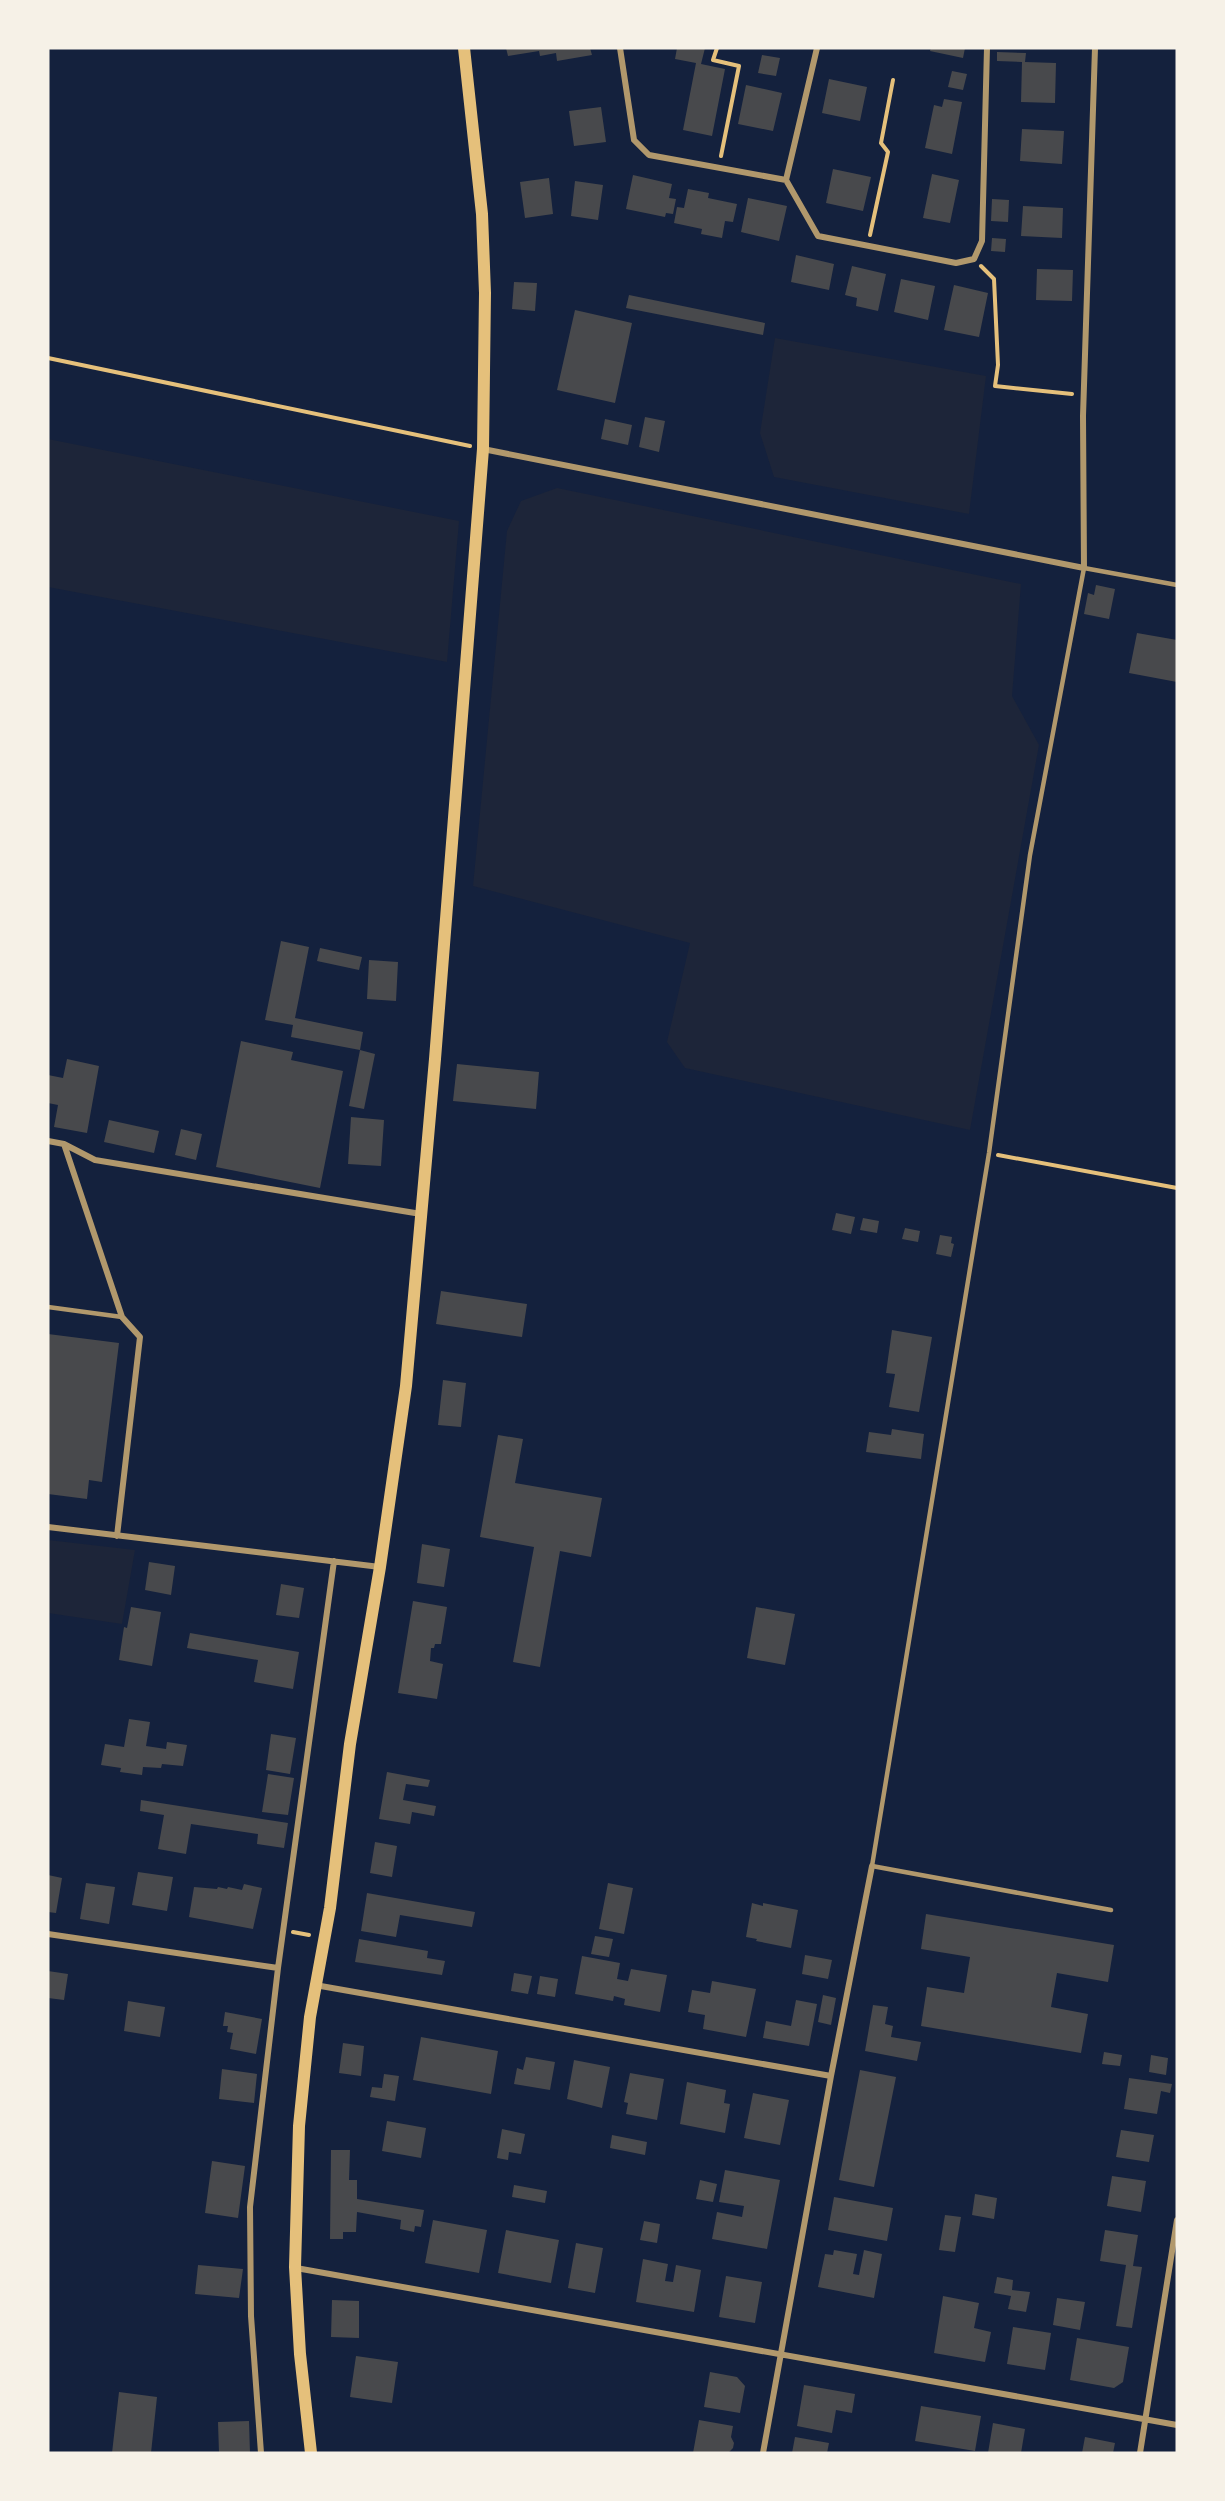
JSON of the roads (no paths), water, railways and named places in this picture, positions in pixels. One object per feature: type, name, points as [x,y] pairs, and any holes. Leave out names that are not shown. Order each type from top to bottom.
[{"type":"main road","points":[[311,2453],[300,2354],[295,2267],[299,2126],[310,2018],[330,1908],[350,1744],[381,1567],[406,1386],[422,1214],[483,449],[485,293],[482,225],[464,48]]},
{"type":"street","points":[[620,48],[634,140],[649,155],[786,180]]},
{"type":"street","points":[[817,48],[786,180],[818,236],[956,263],[974,259],[982,241],[987,48]]},
{"type":"street","points":[[483,449],[1084,568],[1083,395],[1095,48]]},
{"type":"street","points":[[48,1141],[64,1144],[95,1160],[422,1214]]},
{"type":"street","points":[[64,1144],[122,1317],[140,1337],[117,1536]]},
{"type":"street","points":[[48,1527],[381,1567]]},
{"type":"street","points":[[261,2453],[251,2316],[250,2207],[278,1968],[334,1561]]},
{"type":"street","points":[[763,2453],[831,2076],[872,1866]]},
{"type":"street","points":[[48,1934],[278,1968]]},
{"type":"street","points":[[315,1985],[831,2076]]},
{"type":"street","points":[[1140,2453],[1177,2220]]},
{"type":"street","points":[[295,2267],[1177,2425]]},
{"type":"lane","points":[[1111,1910],[872,1866],[989,1153],[1030,855],[1084,568],[1177,585]]},
{"type":"lane","points":[[48,1307],[122,1317]]}]
